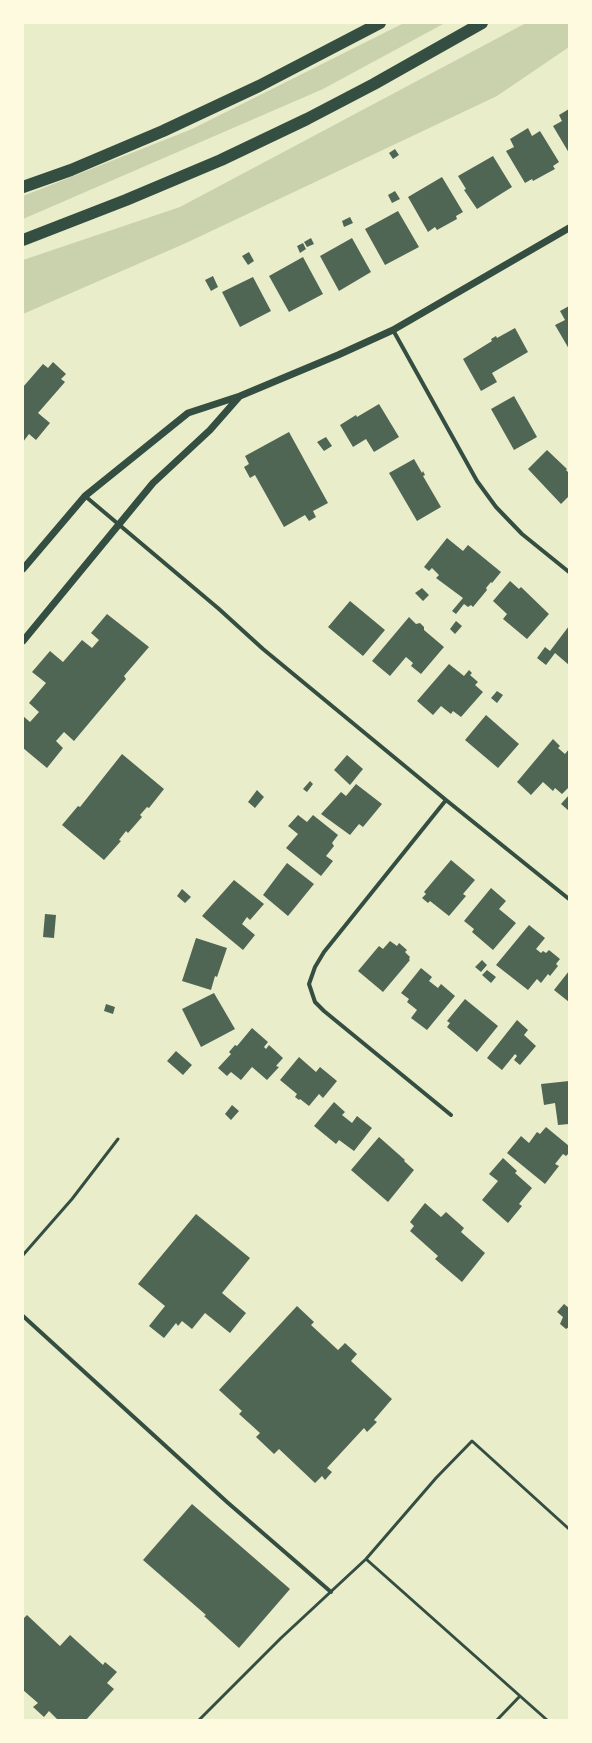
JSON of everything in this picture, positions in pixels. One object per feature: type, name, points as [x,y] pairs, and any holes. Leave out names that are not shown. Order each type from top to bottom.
[{"type":"highway","points":[[23,186],[71,170],[162,131],[259,86],[380,23]]},
{"type":"highway","points":[[23,240],[126,200],[221,160],[307,119],[374,84],[482,23]]},
{"type":"street","points":[[23,569],[85,496],[188,413],[240,396],[393,330],[569,228]]},
{"type":"street","points":[[393,330],[477,481],[496,507],[522,534],[569,572]]},
{"type":"street","points":[[23,641],[153,483],[210,430],[240,396]]},
{"type":"street","points":[[85,496],[219,609],[262,649],[446,800],[569,898]]},
{"type":"street","points":[[446,800],[324,952],[315,967],[309,984],[315,1002],[324,1011],[451,1115]]},
{"type":"street","points":[[23,1316],[222,1496],[331,1592]]},
{"type":"lane","points":[[23,1255],[72,1199],[118,1139]]},
{"type":"lane","points":[[199,1720],[281,1638],[366,1560],[436,1478],[472,1441],[569,1529]]},
{"type":"lane","points":[[366,1560],[546,1720]]},
{"type":"lane","points":[[496,1720],[520,1696]]},
{"type":"green space","points":[[404,23],[445,23],[323,89],[23,219],[23,196],[192,129]]},
{"type":"green space","points":[[526,23],[569,23],[569,47],[497,96],[186,243],[23,314],[23,260],[180,207]]},
{"type":"building","points":[[569,109],[569,153],[553,126],[562,121],[559,115]]},
{"type":"building","points":[[528,128],[532,136],[540,131],[559,162],[553,166],[555,169],[533,181],[532,179],[525,183],[506,151],[514,147],[510,139]]},
{"type":"building","points":[[395,149],[399,155],[393,159],[389,153]]},
{"type":"building","points":[[493,156],[512,187],[477,209],[464,190],[466,189],[458,176]]},
{"type":"building","points":[[442,177],[463,212],[456,216],[457,219],[437,230],[435,227],[428,232],[408,197]]},
{"type":"building","points":[[395,191],[400,199],[392,203],[388,195]]},
{"type":"building","points":[[398,211],[419,247],[385,265],[365,229]]},
{"type":"building","points":[[350,217],[353,223],[344,227],[342,221]]},
{"type":"building","points":[[311,238],[314,244],[307,247],[304,242]]},
{"type":"building","points":[[352,238],[371,272],[339,291],[320,256]]},
{"type":"building","points":[[303,243],[306,249],[300,253],[297,246]]},
{"type":"building","points":[[249,252],[254,261],[248,265],[242,256]]},
{"type":"building","points":[[303,257],[323,294],[289,312],[269,276]]},
{"type":"building","points":[[213,276],[218,287],[211,291],[205,280]]},
{"type":"building","points":[[253,277],[271,311],[240,327],[222,292]]},
{"type":"building","points":[[569,306],[569,349],[555,325],[565,320],[560,311]]},
{"type":"building","points":[[515,328],[528,352],[492,373],[497,382],[481,391],[463,359],[492,341],[491,339],[496,336],[497,338]]},
{"type":"building","points":[[53,362],[66,374],[61,379],[65,382],[38,413],[50,423],[36,440],[29,434],[23,442],[23,387],[43,364],[48,368]]},
{"type":"building","points":[[514,396],[537,437],[514,450],[491,409]]},
{"type":"building","points":[[379,404],[399,437],[374,452],[366,439],[353,447],[340,425],[356,415],[357,417]]},
{"type":"building","points":[[289,432],[328,503],[313,511],[316,517],[309,521],[305,515],[284,527],[255,475],[250,478],[244,467],[249,464],[245,456]]},
{"type":"building","points":[[326,437],[332,446],[324,451],[317,442]]},
{"type":"building","points":[[547,450],[567,469],[566,470],[569,473],[569,496],[561,504],[528,469]]},
{"type":"building","points":[[414,459],[422,473],[423,471],[425,475],[423,476],[441,507],[417,521],[389,473]]},
{"type":"building","points":[[447,538],[463,551],[468,545],[501,572],[486,588],[487,590],[473,607],[471,605],[468,607],[464,604],[456,614],[452,611],[463,598],[436,578],[439,575],[432,568],[429,571],[424,567]]},
{"type":"building","points":[[510,581],[519,589],[521,587],[549,614],[527,639],[503,619],[507,614],[493,601]]},
{"type":"building","points":[[422,588],[429,595],[423,601],[415,593]]},
{"type":"building","points":[[350,601],[385,630],[363,656],[328,627]]},
{"type":"building","points":[[107,614],[149,647],[124,676],[126,679],[74,741],[64,732],[56,741],[63,748],[47,768],[23,748],[23,716],[30,722],[39,712],[29,703],[46,683],[32,672],[50,651],[63,662],[82,640],[92,648],[99,640],[91,633]]},
{"type":"building","points":[[409,617],[416,624],[420,623],[424,627],[424,630],[444,647],[421,674],[411,666],[413,663],[406,657],[390,676],[372,661]]},
{"type":"building","points":[[456,621],[462,626],[455,634],[450,629]]},
{"type":"building","points":[[569,626],[569,665],[555,653],[546,665],[537,658],[545,647],[550,651]]},
{"type":"building","points":[[449,664],[464,676],[469,670],[472,673],[470,675],[478,682],[475,685],[483,692],[461,717],[453,711],[451,714],[441,706],[433,715],[417,701]]},
{"type":"building","points":[[497,691],[503,695],[497,703],[491,698]]},
{"type":"building","points":[[486,715],[519,744],[498,768],[465,740]]},
{"type":"building","points":[[553,739],[560,746],[558,748],[565,754],[569,749],[569,787],[562,794],[555,788],[553,791],[543,782],[531,795],[517,782]]},
{"type":"building","points":[[122,754],[164,789],[149,808],[147,807],[140,815],[142,817],[128,833],[126,831],[119,840],[121,841],[104,860],[62,825],[78,806],[80,807]]},
{"type":"building","points":[[347,755],[363,769],[350,785],[334,770]]},
{"type":"building","points":[[310,781],[313,784],[307,792],[303,789]]},
{"type":"building","points":[[356,784],[382,804],[363,827],[359,824],[350,835],[321,814],[341,792],[346,796]]},
{"type":"building","points":[[257,790],[264,797],[255,808],[248,802]]},
{"type":"building","points":[[569,795],[569,811],[561,804]]},
{"type":"building","points":[[298,815],[307,822],[313,815],[338,835],[332,843],[334,846],[326,856],[333,861],[321,876],[286,848],[298,834],[288,826]]},
{"type":"building","points":[[451,860],[475,880],[463,894],[466,896],[449,916],[430,901],[428,903],[422,898],[426,894],[424,892]]},
{"type":"building","points":[[287,863],[314,884],[288,916],[263,895]]},
{"type":"building","points":[[234,880],[264,904],[250,920],[247,917],[242,924],[255,935],[243,950],[202,916]]},
{"type":"building","points":[[491,888],[506,901],[499,909],[516,923],[493,950],[472,932],[474,929],[464,921]]},
{"type":"building","points":[[182,889],[191,897],[185,903],[177,896]]},
{"type":"building","points":[[45,914],[56,915],[54,938],[43,937]]},
{"type":"building","points":[[529,925],[545,938],[536,949],[541,953],[543,951],[546,953],[549,950],[560,959],[556,964],[558,966],[550,976],[548,974],[541,983],[537,979],[528,990],[496,965]]},
{"type":"building","points":[[196,938],[227,948],[217,977],[215,976],[211,990],[182,981]]},
{"type":"building","points":[[390,941],[397,946],[399,943],[407,950],[405,952],[410,957],[410,960],[383,992],[358,971],[379,946],[383,949]]},
{"type":"building","points":[[482,960],[487,965],[481,972],[475,967]]},
{"type":"building","points":[[421,968],[432,977],[429,981],[438,988],[441,984],[455,996],[427,1030],[411,1018],[417,1010],[407,1002],[409,999],[401,993]]},
{"type":"building","points":[[487,970],[496,977],[491,983],[482,975]]},
{"type":"building","points":[[569,971],[569,1002],[554,990]]},
{"type":"building","points":[[214,993],[235,1029],[201,1047],[182,1009]]},
{"type":"building","points":[[465,999],[498,1026],[477,1052],[447,1027],[450,1023],[447,1021]]},
{"type":"building","points":[[106,1004],[115,1007],[113,1014],[104,1011]]},
{"type":"building","points":[[517,1020],[528,1030],[524,1035],[536,1046],[520,1065],[514,1060],[517,1056],[515,1054],[502,1070],[487,1058]]},
{"type":"building","points":[[252,1028],[268,1042],[264,1047],[266,1049],[269,1045],[283,1058],[276,1066],[279,1067],[267,1080],[252,1067],[241,1080],[231,1072],[227,1076],[218,1068],[231,1054],[229,1052],[235,1045],[237,1046]]},
{"type":"building","points":[[176,1051],[192,1065],[183,1075],[167,1061]]},
{"type":"building","points":[[299,1057],[316,1072],[320,1067],[337,1081],[323,1098],[319,1094],[309,1106],[295,1097],[297,1094],[280,1080]]},
{"type":"building","points":[[569,1081],[569,1124],[558,1125],[555,1103],[544,1105],[541,1084]]},
{"type":"building","points":[[334,1102],[345,1112],[342,1115],[352,1123],[357,1116],[372,1128],[354,1151],[339,1140],[336,1144],[314,1126]]},
{"type":"building","points":[[232,1105],[239,1111],[231,1120],[225,1114]]},
{"type":"building","points":[[546,1127],[569,1146],[569,1153],[566,1156],[563,1154],[555,1164],[559,1166],[545,1184],[507,1153],[521,1136],[529,1143],[537,1132],[540,1134]]},
{"type":"building","points":[[379,1137],[414,1170],[388,1202],[351,1170]]},
{"type":"building","points":[[503,1158],[517,1171],[515,1173],[532,1188],[519,1204],[522,1206],[508,1223],[482,1200],[498,1181],[489,1174]]},
{"type":"building","points":[[425,1203],[441,1217],[446,1212],[464,1228],[461,1232],[485,1253],[462,1282],[435,1259],[438,1256],[410,1231],[414,1226],[410,1222]]},
{"type":"building","points":[[196,1214],[250,1258],[222,1293],[246,1313],[230,1333],[205,1313],[192,1329],[182,1321],[178,1326],[176,1323],[164,1338],[149,1326],[165,1306],[138,1284]]},
{"type":"building","points":[[564,1304],[569,1308],[569,1327],[566,1329],[560,1324],[563,1317],[557,1312]]},
{"type":"building","points":[[297,1306],[314,1322],[311,1325],[338,1350],[345,1343],[357,1354],[351,1361],[392,1399],[374,1420],[377,1422],[367,1432],[364,1428],[327,1468],[332,1472],[325,1480],[322,1476],[315,1483],[279,1449],[274,1454],[256,1437],[260,1433],[239,1414],[242,1411],[219,1390]]},
{"type":"building","points":[[192,1504],[290,1589],[239,1648],[204,1616],[206,1615],[143,1560]]},
{"type":"building","points":[[27,1615],[60,1646],[70,1635],[103,1665],[105,1662],[117,1672],[107,1683],[114,1689],[86,1720],[58,1720],[49,1711],[44,1717],[33,1707],[38,1703],[23,1690],[23,1619]]}]
